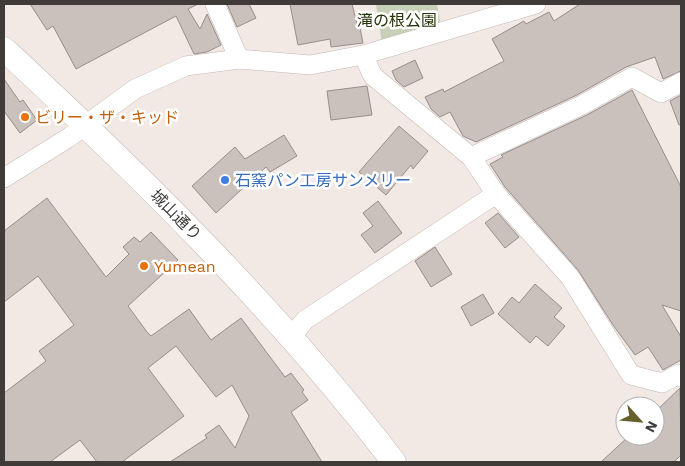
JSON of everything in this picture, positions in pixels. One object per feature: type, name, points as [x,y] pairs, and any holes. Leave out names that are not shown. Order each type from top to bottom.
[{"type":"street","points":[[215,4],[239,59]]},
{"type":"street","points":[[4,178],[86,125],[135,88],[186,66],[239,59],[310,65],[363,55],[536,4]]},
{"type":"street","name":"城山通り","points":[[4,49],[86,125],[205,243],[292,336],[342,395],[394,462]]},
{"type":"street","points":[[363,55],[373,76],[471,157],[496,194],[570,277],[631,374],[662,383],[679,374],[681,377]]},
{"type":"street","points":[[471,157],[582,105],[632,77],[661,93],[681,82]]},
{"type":"street","points":[[292,336],[305,320],[496,194]]},
{"type":"green space","name":"滝の根公園","points":[[376,4],[437,4],[440,22],[382,43]]},
{"type":"building","points":[[30,4],[198,4],[188,9],[200,29],[207,14],[221,45],[207,52],[194,54],[176,16],[76,69],[53,26],[47,30]]},
{"type":"building","points":[[227,4],[249,4],[256,18],[237,27]]},
{"type":"building","points":[[290,4],[352,4],[363,43],[331,47],[330,39],[298,45]]},
{"type":"building","points":[[580,4],[681,4],[681,71],[663,79],[655,57],[626,67],[577,95],[476,142],[463,136],[450,112],[440,117],[431,109],[425,97],[443,89],[444,92],[504,61],[492,39],[524,21],[526,24],[549,12],[554,21]]},
{"type":"building","points":[[415,60],[423,78],[404,87],[396,80],[392,71]]},
{"type":"building","points":[[4,79],[20,102],[23,100],[37,120],[20,133],[4,111]]},
{"type":"building","points":[[367,86],[372,115],[331,120],[327,91]]},
{"type":"building","points":[[632,90],[681,187],[681,311],[662,305],[681,337],[681,360],[663,370],[648,347],[635,355],[613,325],[578,270],[505,187],[490,164],[503,157],[501,155],[587,115]]},
{"type":"building","points":[[681,95],[681,125],[679,125],[670,101]]},
{"type":"building","points":[[399,126],[428,151],[413,169],[411,165],[386,195],[359,172]]},
{"type":"building","name":"石窯パン工房サンメリー","points":[[284,135],[297,156],[270,172],[266,167],[216,213],[192,186],[235,147],[245,159]]},
{"type":"building","points":[[47,198],[106,277],[129,254],[123,247],[134,237],[140,242],[151,232],[178,260],[128,306],[151,336],[189,309],[211,340],[241,318],[285,377],[291,373],[304,390],[302,392],[308,400],[291,412],[322,462],[170,462],[207,438],[205,435],[219,425],[235,448],[249,416],[232,385],[216,397],[176,346],[148,368],[184,416],[122,462],[97,462],[80,440],[50,462],[4,462],[4,393],[46,361],[39,351],[74,325],[38,276],[4,302],[4,231]]},
{"type":"building","points":[[378,201],[402,233],[375,253],[361,235],[373,226],[363,213]]},
{"type":"building","points":[[498,213],[519,237],[505,248],[485,223]]},
{"type":"building","points":[[435,247],[452,274],[431,287],[415,261]]},
{"type":"building","points":[[535,284],[562,308],[554,317],[565,326],[548,346],[536,336],[530,343],[498,314],[512,297],[519,303]]},
{"type":"building","points":[[483,294],[494,313],[471,326],[461,307]]},
{"type":"building","points":[[680,388],[681,455],[674,462],[601,462],[618,446],[665,446],[665,402]]},
{"type":"place","name":"ビリー・ザ・キッド","points":[[25,117]]},
{"type":"place","name":"石窯パン工房サンメリー","points":[[225,180]]},
{"type":"place","name":"Yumean","points":[[144,266]]}]
